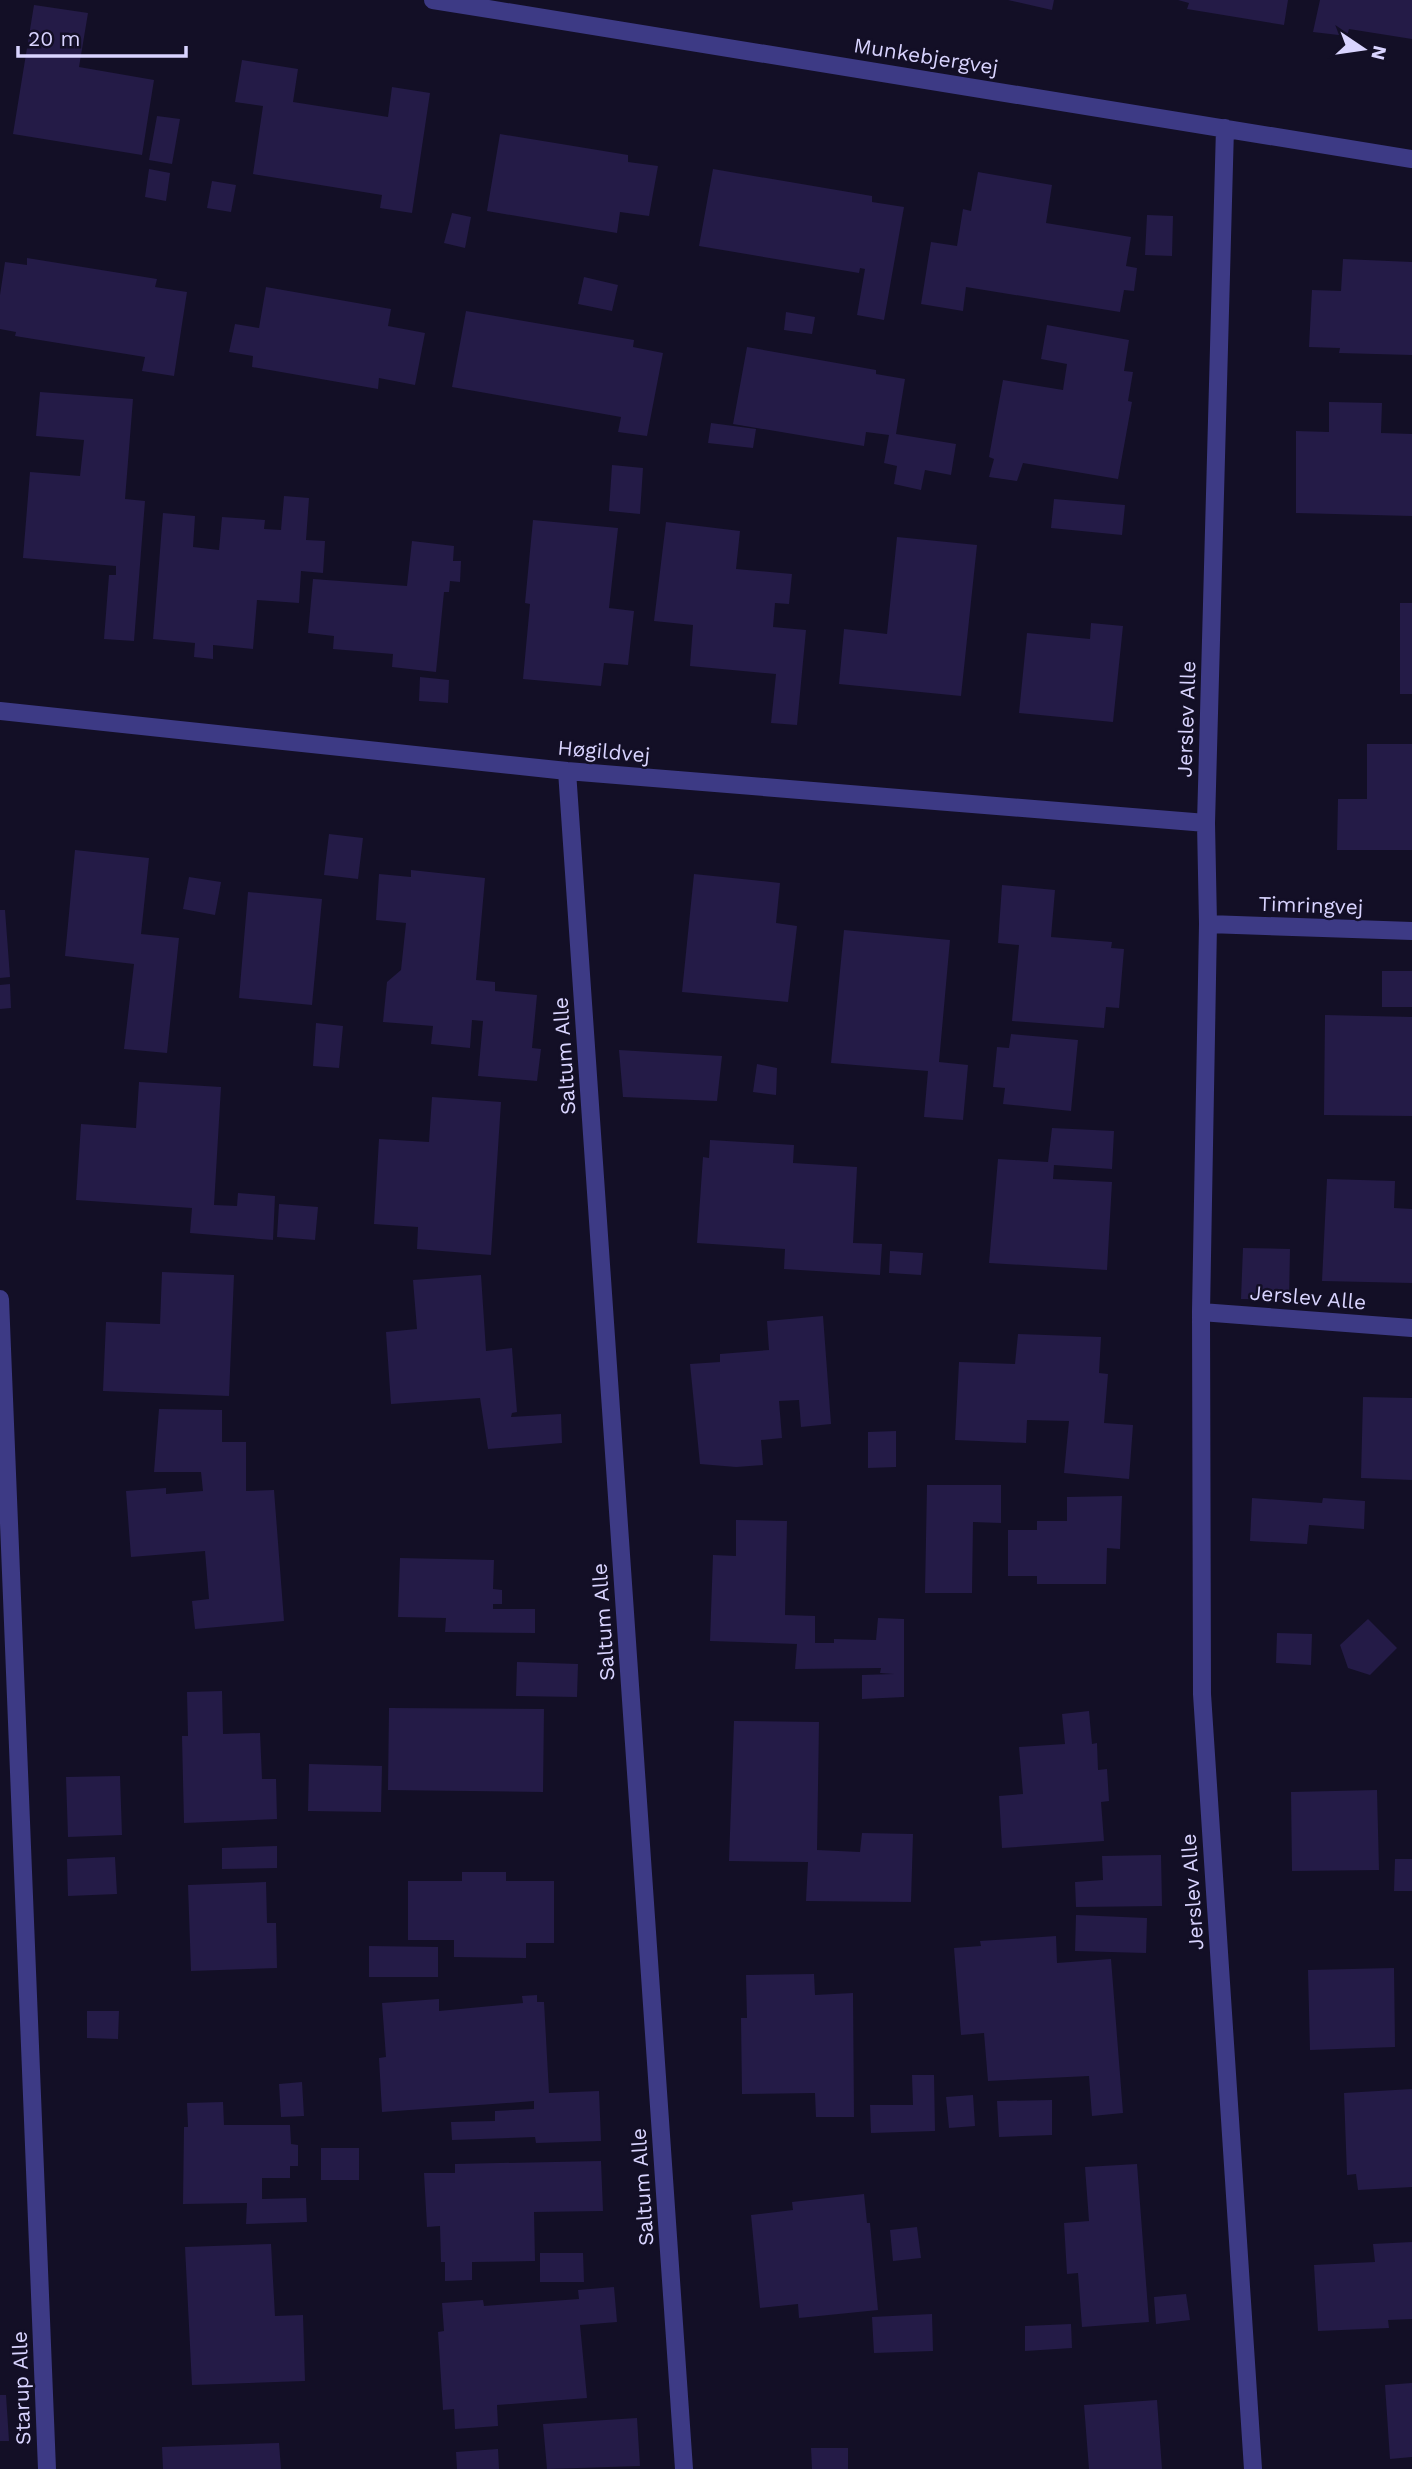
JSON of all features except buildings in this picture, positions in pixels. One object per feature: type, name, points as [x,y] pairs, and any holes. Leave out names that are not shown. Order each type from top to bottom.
[{"type":"street","name":"Munkebjergvej","points":[[433,0],[1412,159]]},
{"type":"street","name":"Jerslev Alle","points":[[1225,128],[1206,823],[1208,924],[1201,1311],[1202,1694],[1253,2469]]},
{"type":"street","name":"Høgildvej","points":[[0,711],[567,771],[1206,823]]},
{"type":"street","name":"Saltum Alle","points":[[567,771],[684,2469]]},
{"type":"street","name":"Timringvej","points":[[1208,924],[1412,931]]},
{"type":"street","name":"Starup Alle","points":[[0,1299],[47,2469]]},
{"type":"street","name":"Jerslev Alle","points":[[1201,1311],[1412,1328]]}]
